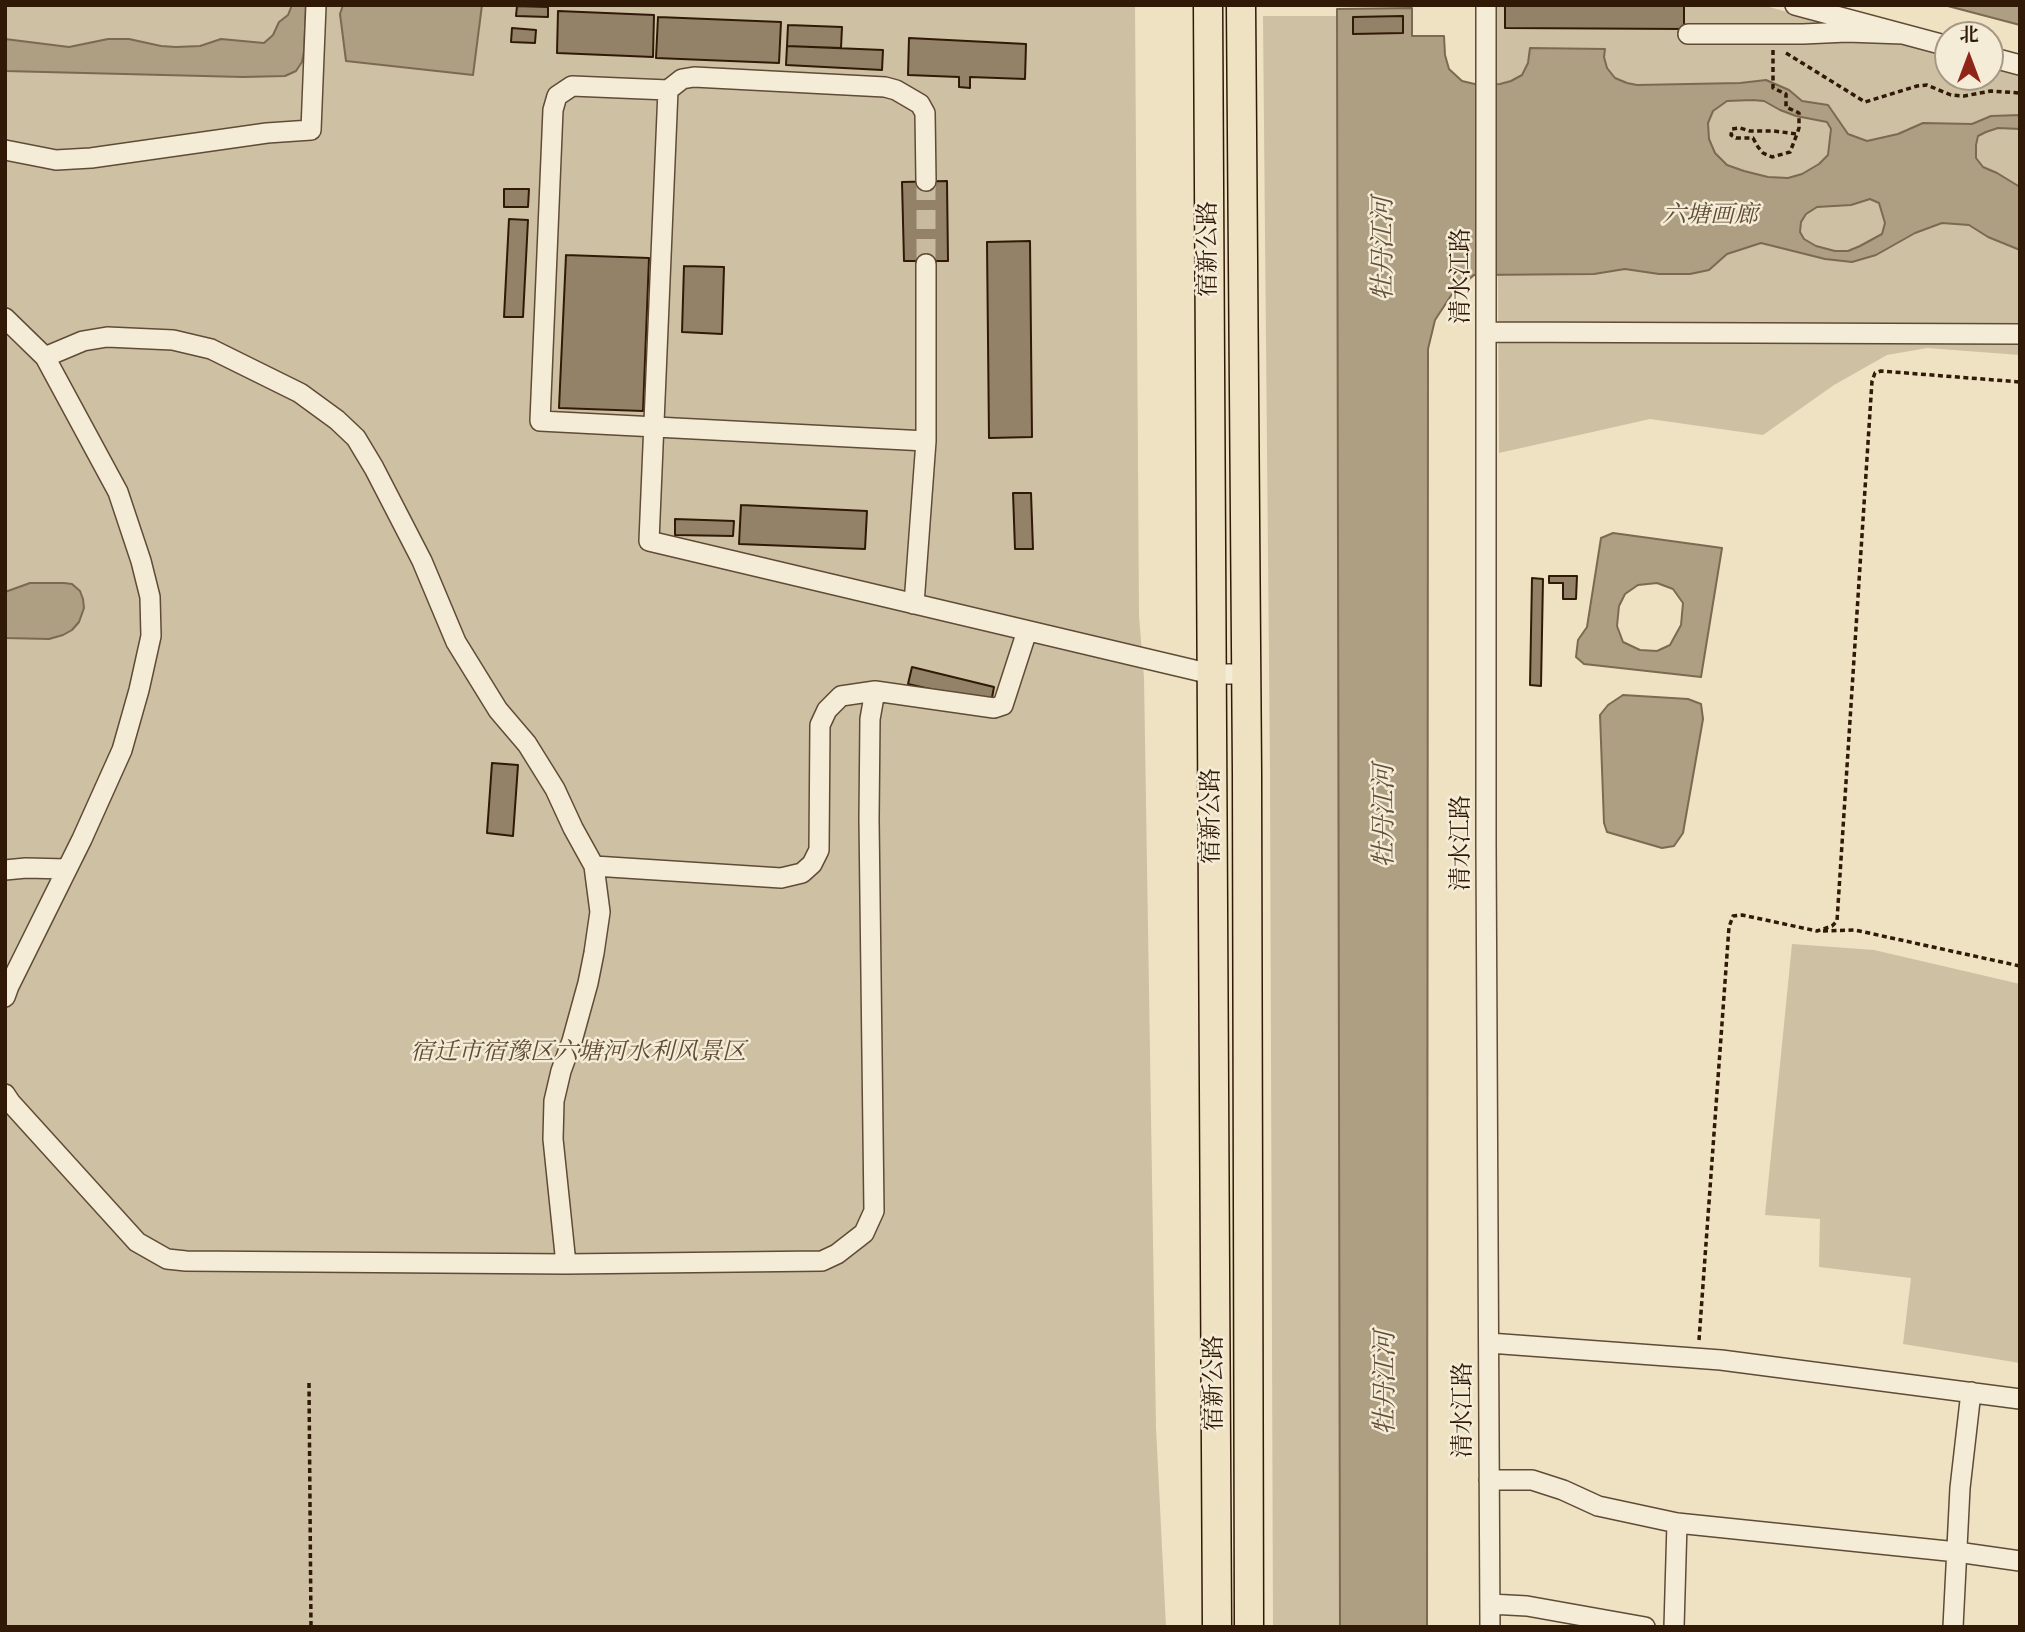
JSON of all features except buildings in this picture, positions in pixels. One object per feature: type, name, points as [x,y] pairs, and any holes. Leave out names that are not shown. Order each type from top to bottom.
[{"type":"highway","name":"宿新公路","points":[[1208,5],[1217,1627]]},
{"type":"highway","name":"宿新公路","points":[[1241,5],[1249,1627]]},
{"type":"street","points":[[5,150],[56,160],[91,158],[267,133],[311,131],[316,5]]},
{"type":"street","name":"清水江路","points":[[1486,5],[1486,859],[1490,1627]]},
{"type":"street","points":[[1795,5],[1934,42]]},
{"type":"street","points":[[1688,34],[1903,34]]},
{"type":"street","points":[[926,181],[925,113],[920,104],[896,90],[885,87],[694,77],[682,79],[668,90],[572,86],[556,96],[553,110],[540,421],[926,441]]},
{"type":"street","points":[[668,90],[649,541],[1211,674],[1246,674]]},
{"type":"street","points":[[914,604],[926,441],[926,264]]},
{"type":"street","points":[[5,318],[45,357],[118,492],[150,597],[151,636],[139,690],[121,750],[5,997]]},
{"type":"street","points":[[1487,332],[2020,334]]},
{"type":"street","points":[[45,357],[83,341],[107,337],[173,340],[211,349],[300,393],[337,420],[356,438],[374,468],[422,561],[456,642],[498,710],[527,744],[555,789],[594,866],[600,912],[594,953],[554,1101],[553,1139],[566,1264]]},
{"type":"street","points":[[594,866],[781,878],[802,873],[812,864],[819,850],[820,725],[827,710],[841,696],[875,691],[994,708],[1003,705],[1027,631]]},
{"type":"street","points":[[5,1094],[137,1242],[167,1259],[566,1264],[822,1261],[852,1244],[864,1233],[874,1211],[869,819],[870,719],[875,691]]},
{"type":"street","points":[[5,870],[67,869]]},
{"type":"street","points":[[1489,1343],[1721,1360],[2020,1399]]},
{"type":"street","points":[[1953,1627],[1960,1488],[1971,1392]]},
{"type":"street","points":[[1489,1480],[1532,1480],[1598,1506],[1677,1523],[2020,1561]]},
{"type":"street","points":[[1674,1627],[1677,1523]]},
{"type":"street","points":[[1490,1604],[1527,1606],[1644,1627]]},
{"type":"path","points":[[1797,134],[1740,128],[1732,129],[1731,135],[1737,138],[1753,138],[1763,153],[1772,157],[1790,152],[1797,134],[1799,128],[1800,113],[1786,107],[1786,94],[1773,88],[1773,43],[1865,102],[1927,85],[1964,96],[1991,91],[2020,93]]},
{"type":"path","points":[[1817,931],[1832,926],[1837,921],[1872,381],[1875,373],[1881,371],[2020,382]]},
{"type":"path","points":[[1698,1359],[1729,927],[1732,916],[1742,915],[1817,931],[1855,930],[2020,966]]},
{"type":"path","points":[[309,1383],[310,1627]]},
{"type":"green space","name":"宿迁市宿豫区六塘河水利风景区","points":[[5,5],[1135,5],[1139,616],[1144,678],[1156,1428],[1166,1627],[5,1627]]},
{"type":"green space","name":"六塘画廊","points":[[1496,5],[1762,5],[1934,52],[1934,91],[2004,91],[2004,72],[2020,76],[2020,355],[1927,348],[1887,355],[1834,385],[1763,435],[1650,419],[1499,453]]},
{"type":"green space","points":[[1263,16],[1337,16],[1340,1627],[1273,1627],[1270,770]]},
{"type":"green space","points":[[1792,944],[1874,950],[2020,984],[2020,1363],[1903,1344],[1911,1278],[1819,1267],[1820,1219],[1765,1215]]},
{"type":"water","points":[[292,5],[306,5],[304,51],[302,62],[296,71],[285,76],[5,71],[5,39],[69,47],[108,39],[129,39],[176,47],[200,46],[221,39],[264,43],[273,35],[279,22],[288,15]]},
{"type":"water","points":[[343,5],[482,5],[473,75],[346,61],[340,14]]},
{"type":"water","points":[[1944,5],[2020,5],[2020,25]]},
{"type":"water","name":"牡丹江河","points":[[1412,8],[1412,36],[1444,36],[1449,69],[1462,81],[1479,85],[1500,84],[1522,75],[1528,63],[1530,48],[1605,49],[1607,68],[1615,78],[1627,83],[1740,83],[1766,80],[1789,90],[1802,101],[1828,105],[1848,134],[1867,141],[1898,134],[1923,123],[1972,124],[1991,116],[2020,115],[2020,129],[1998,128],[1978,136],[1976,158],[1983,167],[2020,187],[2020,250],[1988,237],[1969,225],[1942,223],[1915,233],[1876,255],[1852,262],[1825,259],[1761,243],[1727,254],[1709,270],[1690,274],[1659,274],[1625,269],[1594,274],[1474,275],[1452,294],[1435,320],[1428,349],[1427,1627],[1340,1627],[1337,9]],"holes":[[[1727,101],[1764,101],[1796,116],[1827,122],[1831,129],[1828,155],[1802,174],[1788,178],[1768,177],[1727,165],[1715,153],[1709,139],[1708,123],[1713,111]],[[1870,199],[1879,203],[1885,223],[1882,234],[1860,246],[1848,251],[1835,251],[1816,246],[1804,239],[1800,232],[1801,222],[1806,214],[1817,207],[1851,205]]]},
{"type":"water","points":[[1613,533],[1722,548],[1701,677],[1584,664],[1576,657],[1578,640],[1587,627],[1601,538]],"holes":[[[1657,583],[1673,589],[1683,603],[1681,625],[1670,645],[1657,651],[1640,650],[1623,642],[1617,626],[1619,606],[1625,594],[1638,585]]]},
{"type":"water","points":[[30,583],[72,584],[80,591],[84,608],[79,622],[72,630],[49,639],[5,638],[5,592]]},
{"type":"water","points":[[1623,695],[1688,699],[1701,704],[1703,719],[1683,833],[1674,846],[1662,848],[1607,832],[1604,823],[1600,715],[1608,705]]},
{"type":"tunnel","points":[[926,181],[926,264]]}]
